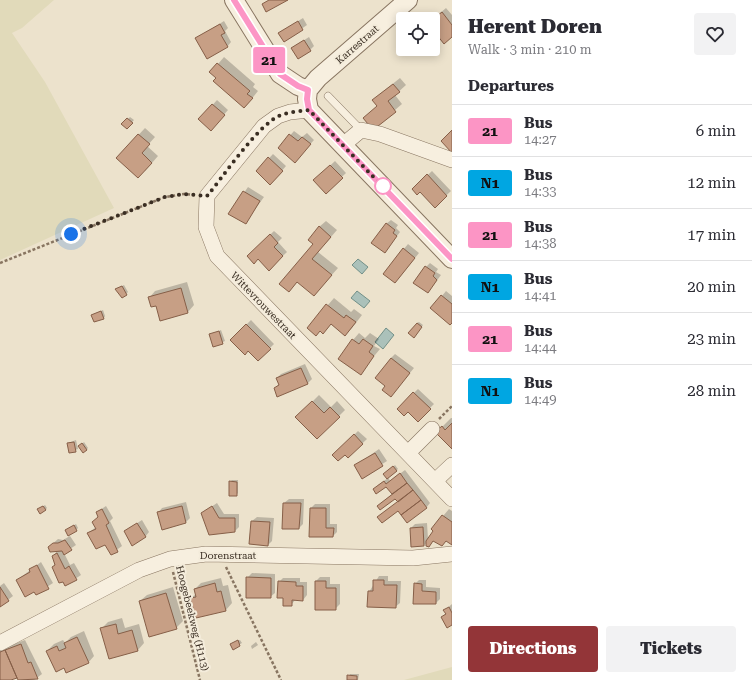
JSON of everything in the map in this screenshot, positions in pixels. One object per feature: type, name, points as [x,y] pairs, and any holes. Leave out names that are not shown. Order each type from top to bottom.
[{"type":"street","points":[[234,0],[280,74],[298,86],[308,90],[307,99],[309,110],[452,259]]},
{"type":"street","name":"Karrestraat","points":[[308,90],[318,78],[408,0]]},
{"type":"street","points":[[207,196],[264,126],[278,116],[290,112],[309,110]]},
{"type":"street","points":[[343,145],[361,130],[380,134],[452,160]]},
{"type":"street","name":"Wittevrouwestraat","points":[[207,196],[206,227],[217,256],[452,499]]},
{"type":"street","points":[[408,453],[432,429]]},
{"type":"street","points":[[435,481],[452,465]]},
{"type":"street","name":"Dorenstraat","points":[[0,643],[139,570],[170,559],[206,554],[413,558],[452,554]]},
{"type":"lane","points":[[328,96],[361,130]]},
{"type":"path","points":[[0,263],[165,197],[184,194],[207,196]]},
{"type":"path","points":[[220,554],[281,680]]},
{"type":"path","name":"Hoogebeekweg (H113)","points":[[170,559],[200,680]]},
{"type":"shaded area","points":[[0,0],[54,0],[22,28],[12,33],[45,82],[114,208],[0,260]]},
{"type":"shaded area","points":[[452,667],[452,680],[404,680]]},
{"type":"water","points":[[358,259],[368,267],[362,274],[352,265]]},
{"type":"water","points":[[357,291],[370,301],[364,308],[351,298]]},
{"type":"water","points":[[386,328],[394,335],[383,349],[375,342]]},
{"type":"building","points":[[269,0],[288,0],[266,12],[262,4]]},
{"type":"building","points":[[442,12],[452,25],[452,37],[444,44],[440,39],[440,14]]},
{"type":"building","points":[[298,21],[303,30],[284,42],[278,33]]},
{"type":"building","points":[[220,24],[225,33],[221,35],[228,47],[207,59],[195,38]]},
{"type":"building","points":[[304,40],[311,51],[298,59],[291,48]]},
{"type":"building","points":[[217,63],[250,91],[247,94],[253,98],[244,108],[213,81],[216,78],[209,72]]},
{"type":"building","points":[[393,84],[400,92],[388,101],[396,112],[373,130],[363,118],[377,106],[372,100]]},
{"type":"building","points":[[212,104],[225,115],[211,131],[198,119]]},
{"type":"building","points":[[127,118],[133,123],[127,129],[121,124]]},
{"type":"building","points":[[452,130],[452,153],[441,141]]},
{"type":"building","points":[[138,134],[150,144],[142,153],[152,163],[138,178],[116,158]]},
{"type":"building","points":[[289,134],[298,141],[302,137],[311,144],[295,163],[278,148]]},
{"type":"building","points":[[268,157],[283,171],[270,185],[256,171]]},
{"type":"building","points":[[330,165],[343,178],[326,194],[313,180]]},
{"type":"building","points":[[427,174],[447,196],[435,208],[420,192],[417,195],[412,189]]},
{"type":"building","points":[[243,191],[260,201],[246,224],[228,214]]},
{"type":"building","points":[[386,223],[395,230],[393,233],[397,236],[385,253],[371,243]]},
{"type":"building","points":[[319,226],[331,237],[312,259],[332,275],[314,296],[297,282],[289,292],[279,284],[313,244],[308,240]]},
{"type":"building","points":[[270,234],[278,243],[274,247],[283,256],[269,271],[258,259],[254,264],[247,256]]},
{"type":"building","points":[[403,248],[415,258],[395,283],[383,274]]},
{"type":"building","points":[[425,266],[435,273],[433,276],[437,280],[428,293],[413,283]]},
{"type":"building","points":[[122,286],[127,295],[122,298],[115,289]]},
{"type":"building","points":[[181,288],[188,313],[160,321],[156,306],[151,307],[148,297]]},
{"type":"building","points":[[441,295],[452,304],[452,323],[450,325],[430,308]]},
{"type":"building","points":[[326,304],[344,318],[346,315],[356,322],[345,336],[331,324],[323,334],[320,331],[316,336],[307,328]]},
{"type":"building","points":[[101,311],[104,319],[94,322],[91,315]]},
{"type":"building","points":[[417,323],[422,327],[414,338],[408,333]]},
{"type":"building","points":[[246,324],[271,349],[258,361],[248,351],[245,355],[230,340]]},
{"type":"building","points":[[219,331],[223,344],[213,347],[209,334]]},
{"type":"building","points":[[352,339],[359,344],[363,339],[373,346],[369,352],[374,356],[361,375],[338,359]]},
{"type":"building","points":[[391,358],[410,373],[391,397],[382,390],[385,386],[375,378]]},
{"type":"building","points":[[301,368],[308,384],[277,397],[274,388],[279,385],[276,378]]},
{"type":"building","points":[[413,392],[431,409],[418,422],[408,412],[404,416],[397,409]]},
{"type":"building","points":[[312,401],[324,413],[330,407],[340,417],[317,439],[295,417]]},
{"type":"building","points":[[452,423],[452,449],[435,432],[442,426],[445,430]]},
{"type":"building","points":[[354,434],[363,444],[348,458],[345,455],[338,461],[332,455]]},
{"type":"building","points":[[74,442],[76,452],[69,453],[67,443]]},
{"type":"building","points":[[82,443],[87,450],[83,453],[78,446]]},
{"type":"building","points":[[375,453],[383,466],[362,479],[354,465]]},
{"type":"building","points":[[393,466],[397,471],[387,479],[383,474]]},
{"type":"building","points":[[400,473],[407,483],[392,494],[386,487],[376,494],[373,489],[384,481],[386,484]]},
{"type":"building","points":[[229,481],[237,482],[237,496],[229,496]]},
{"type":"building","points":[[407,483],[413,490],[398,502],[395,499],[380,510],[377,506]]},
{"type":"building","points":[[413,490],[421,500],[401,515],[398,511],[382,523],[377,517]]},
{"type":"building","points":[[421,500],[427,508],[407,523],[401,515]]},
{"type":"building","points":[[283,503],[301,503],[299,529],[282,529]]},
{"type":"building","points":[[43,506],[46,510],[40,514],[37,509]]},
{"type":"building","points":[[182,506],[186,523],[162,530],[157,512]]},
{"type":"building","points":[[212,506],[219,518],[235,518],[235,532],[209,535],[201,513]]},
{"type":"building","points":[[310,508],[326,508],[326,528],[334,528],[333,537],[309,537]]},
{"type":"building","points":[[102,509],[109,523],[106,525],[118,552],[111,555],[105,545],[96,549],[87,533],[96,529],[92,522],[98,517],[96,512]]},
{"type":"building","points":[[442,515],[452,522],[452,545],[446,541],[442,546],[433,541],[429,547],[426,546],[426,541],[433,531],[431,529]]},
{"type":"building","points":[[251,521],[270,522],[268,546],[249,544]]},
{"type":"building","points":[[137,523],[146,537],[132,546],[124,531]]},
{"type":"building","points":[[74,525],[77,531],[68,536],[65,530]]},
{"type":"building","points":[[423,527],[424,546],[411,547],[410,528]]},
{"type":"building","points":[[65,540],[72,550],[64,555],[62,551],[50,552],[48,547],[53,543],[58,543]]},
{"type":"building","points":[[57,553],[65,569],[69,566],[77,580],[65,586],[63,582],[59,583],[52,567],[55,565],[52,556]]},
{"type":"building","points":[[37,565],[49,589],[36,595],[34,592],[25,597],[16,580],[30,572],[29,569]]},
{"type":"building","points":[[246,577],[271,578],[271,598],[246,598]]},
{"type":"building","points":[[373,580],[384,580],[384,585],[397,585],[396,608],[367,607],[368,591],[373,591]]},
{"type":"building","points":[[278,581],[296,582],[296,586],[303,586],[303,601],[292,600],[292,606],[283,606],[283,598],[277,598]]},
{"type":"building","points":[[315,581],[326,581],[326,588],[336,588],[336,610],[315,610]]},
{"type":"building","points":[[215,583],[217,592],[221,591],[226,611],[196,618],[190,598],[196,597],[194,589]]},
{"type":"building","points":[[414,583],[422,584],[422,591],[436,592],[436,604],[413,604]]},
{"type":"building","points":[[0,587],[9,601],[0,607]]},
{"type":"building","points":[[166,593],[177,629],[149,637],[139,601]]},
{"type":"building","points":[[449,607],[452,613],[452,625],[447,628],[441,617],[446,614],[443,610]]},
{"type":"building","points":[[116,624],[118,634],[132,630],[138,651],[109,659],[100,628]]},
{"type":"building","points":[[77,637],[89,663],[66,673],[64,668],[56,672],[46,651],[57,646],[59,651],[66,648],[64,643]]},
{"type":"building","points":[[238,640],[240,646],[233,650],[230,644]]},
{"type":"building","points":[[21,644],[28,663],[31,662],[38,679],[18,680],[5,650]]},
{"type":"building","points":[[5,650],[17,678],[11,680],[0,680],[0,652]]},
{"type":"building","points":[[347,675],[357,676],[357,680],[347,680]]},
{"type":"bus line","name":"21","points":[[234,0],[269,59],[280,74],[298,86],[308,90],[307,99],[309,110],[452,259]]},
{"type":"route","points":[[71,234],[165,197],[184,194],[207,196],[264,126],[278,116],[290,112],[309,110],[387,191],[383,186]]}]
